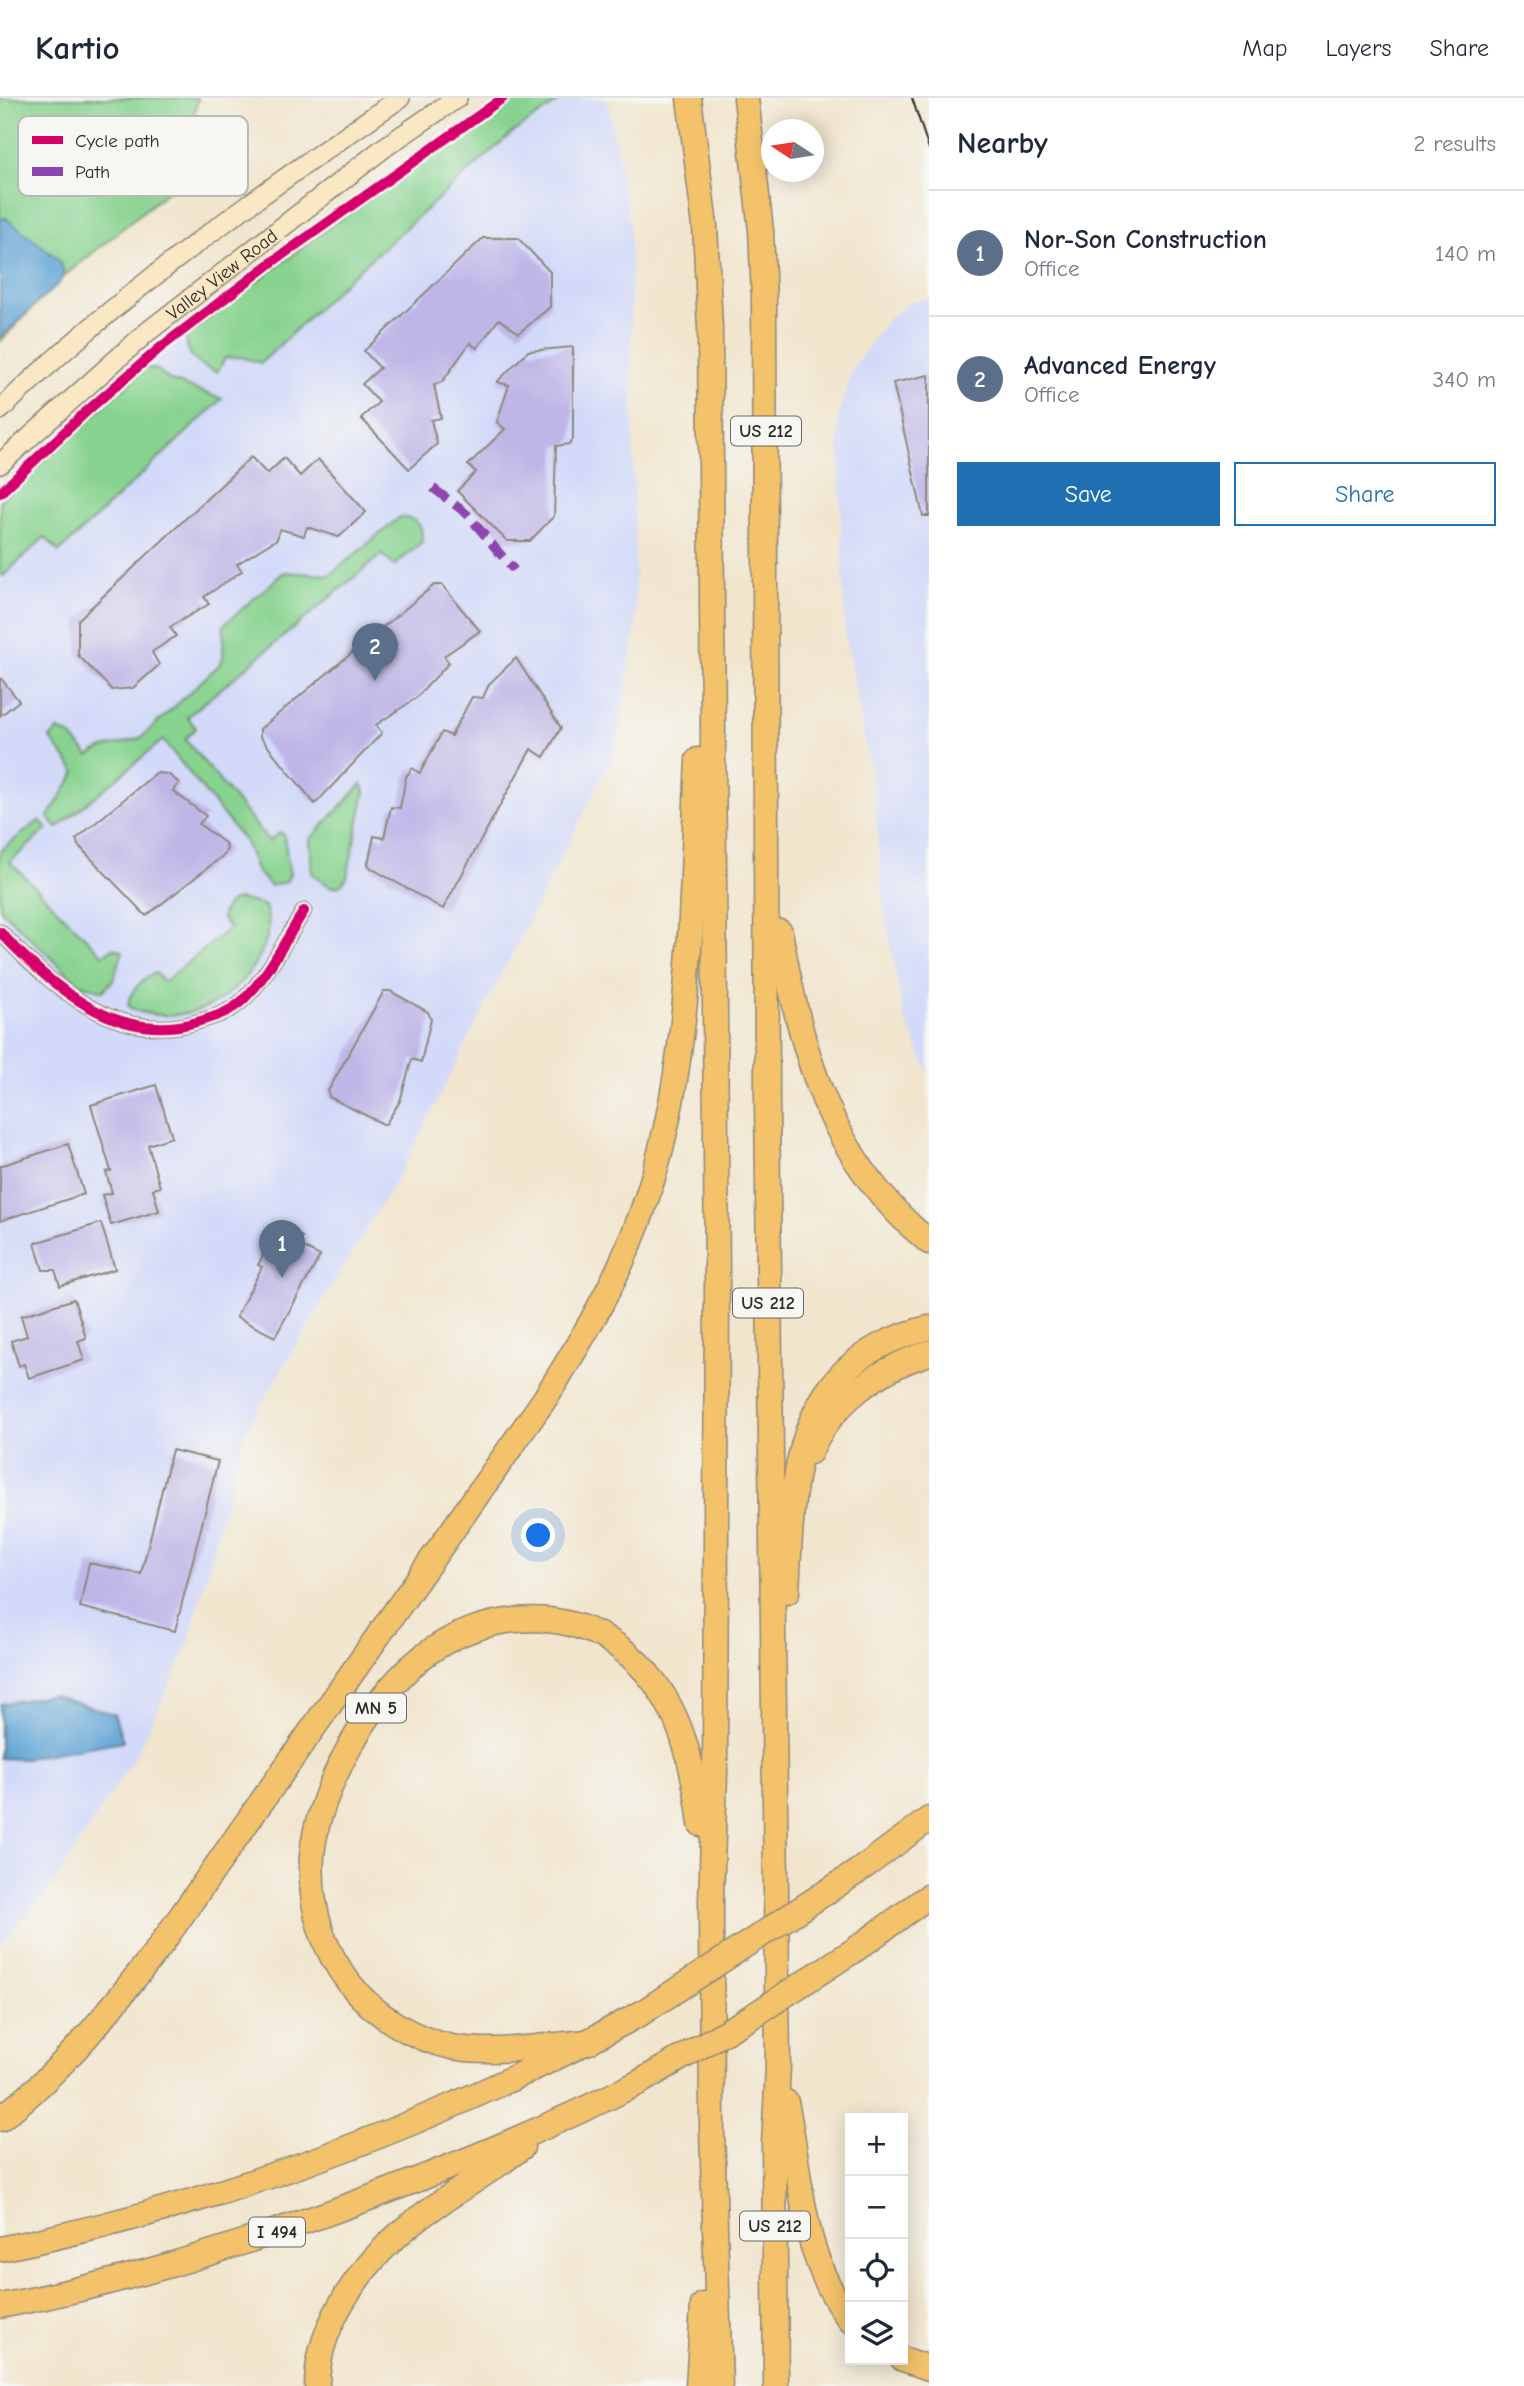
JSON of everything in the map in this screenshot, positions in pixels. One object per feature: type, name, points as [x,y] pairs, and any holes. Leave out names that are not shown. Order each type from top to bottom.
[{"type":"highway","name":"US 212","points":[[689,98],[705,226],[710,328],[717,1281],[715,1773],[711,1901],[712,2130],[720,2386]]},
{"type":"highway","name":"US 212","points":[[746,98],[760,218],[764,299],[768,1261],[778,2067],[774,2144],[776,2386]]},
{"type":"highway","points":[[0,2119],[62,2065],[110,2011],[160,1946],[544,1400],[584,1337],[617,1275],[642,1212],[666,1132],[683,1012],[712,557]]},
{"type":"highway","points":[[767,765],[779,932],[808,1063],[827,1112],[851,1154],[880,1194],[929,1242]]},
{"type":"highway","points":[[775,1841],[792,1495],[801,1443],[814,1412],[834,1384],[878,1345],[929,1328]]},
{"type":"highway","points":[[792,1495],[813,1445],[855,1393],[906,1360],[929,1353]]},
{"type":"highway","name":"MN 5","points":[[589,2042],[491,2049],[452,2047],[419,2036],[388,2020],[362,2000],[337,1968],[321,1935],[313,1897],[312,1854],[320,1814],[339,1768],[356,1738],[398,1681],[430,1651],[466,1630],[504,1620],[550,1620],[592,1630],[625,1650],[657,1683],[680,1723],[695,1769],[711,1901]]},
{"type":"highway","points":[[0,2249],[69,2235],[191,2202],[312,2164],[431,2117],[589,2042],[640,2014],[858,1872],[929,1819]]},
{"type":"highway","name":"I 494","points":[[0,2306],[69,2294],[176,2265],[413,2183],[545,2129],[638,2083],[751,2017],[893,1924],[929,1896]]},
{"type":"highway","points":[[893,1924],[929,1910]]},
{"type":"highway","points":[[778,2067],[790,2122],[802,2205],[817,2264],[831,2295],[845,2313]]},
{"type":"highway","points":[[317,2386],[323,2346],[335,2315],[354,2283],[379,2254],[419,2217],[491,2172],[545,2129]]},
{"type":"highway","points":[[698,2386],[712,2130]]},
{"type":"highway","points":[[908,2361],[929,2368]]},
{"type":"main road","name":"Valley View Road","points":[[0,410],[122,303],[273,185],[400,98]]},
{"type":"main road","name":"Valley View Road","points":[[0,464],[146,333],[385,147],[457,98]]},
{"type":"street","points":[[0,932],[40,973],[72,999],[107,1017],[153,1027],[182,1027],[228,1011],[244,1000],[304,911]]},
{"type":"shaded area","points":[[509,98],[607,98],[630,225],[636,627],[615,751],[403,1168],[244,1433],[188,1645],[137,1753],[52,1885],[0,1945],[0,501],[122,387],[244,289]]},
{"type":"shaded area","points":[[929,298],[929,1073],[903,1015],[883,901],[874,791],[845,632],[838,418],[852,370],[887,320],[911,301]]},
{"type":"green space","points":[[0,98],[198,98],[194,116],[18,116],[18,196],[162,196],[56,283],[0,342]]},
{"type":"green space","points":[[513,98],[564,98],[512,133],[348,279],[261,363],[241,357],[225,358],[217,372],[194,359],[188,349],[186,335],[330,227]]},
{"type":"green space","points":[[146,367],[158,370],[169,380],[222,399],[59,552],[45,537],[3,576],[0,573],[0,501]]},
{"type":"green space","points":[[400,517],[414,520],[421,527],[422,542],[394,566],[382,554],[187,717],[196,728],[185,739],[269,841],[281,832],[284,836],[290,875],[286,882],[271,886],[257,872],[245,842],[163,740],[57,828],[48,817],[76,772],[50,738],[58,730],[70,735],[89,756],[101,749],[142,737],[219,665],[223,658],[224,625],[284,572],[330,575]]},
{"type":"green space","points":[[362,784],[365,791],[347,877],[340,886],[331,887],[312,874],[310,839]]},
{"type":"green space","points":[[40,820],[47,829],[10,862],[103,955],[113,948],[123,951],[113,980],[103,991],[78,983],[0,909],[0,851]]},
{"type":"green space","points":[[239,899],[264,905],[268,934],[255,963],[234,989],[209,1006],[179,1014],[158,1015],[129,1007],[133,992],[147,978],[156,973],[164,982],[230,928],[222,919],[223,912],[229,903]]},
{"type":"water","points":[[0,218],[6,218],[57,258],[64,271],[60,282],[0,338]]},
{"type":"water","points":[[51,1695],[114,1714],[123,1741],[21,1759],[0,1758],[0,1704]]},
{"type":"building","points":[[483,238],[518,238],[550,272],[550,307],[519,333],[499,319],[477,348],[470,343],[442,382],[434,385],[441,418],[431,420],[437,444],[409,469],[361,418],[379,402],[362,384],[380,368],[364,351]]},
{"type":"building","points":[[573,347],[573,439],[569,444],[556,446],[554,516],[530,541],[507,541],[457,491],[476,472],[468,465],[505,429],[497,422],[509,385],[497,382],[528,351]]},
{"type":"building","points":[[929,375],[929,516],[923,516],[893,383]]},
{"type":"building","points":[[251,457],[267,474],[284,458],[300,476],[318,459],[366,512],[339,537],[307,527],[304,536],[280,529],[277,539],[237,564],[242,571],[204,597],[209,604],[170,627],[176,636],[152,652],[159,665],[133,688],[112,690],[78,655],[78,620]]},
{"type":"building","points":[[434,585],[442,585],[480,631],[444,656],[449,663],[416,698],[376,725],[382,733],[315,804],[260,737],[260,729]]},
{"type":"building","points":[[516,658],[561,728],[544,757],[531,749],[443,909],[371,868],[368,864],[374,836],[384,838],[391,807],[400,808],[406,777],[412,768],[420,773],[442,732],[451,736],[472,697],[483,698],[489,684]]},
{"type":"building","points":[[0,677],[19,701],[0,716]]},
{"type":"building","points":[[156,773],[168,774],[179,783],[173,791],[206,816],[199,824],[225,843],[227,849],[224,855],[146,916],[78,845],[76,839]]},
{"type":"building","points":[[384,991],[390,991],[428,1012],[431,1019],[421,1062],[412,1059],[400,1101],[385,1125],[329,1097],[328,1091]]},
{"type":"building","points":[[156,1085],[172,1137],[148,1145],[160,1187],[153,1189],[159,1211],[111,1225],[102,1195],[112,1193],[106,1172],[111,1171],[91,1105]]},
{"type":"building","points":[[68,1144],[84,1194],[0,1221],[0,1166]]},
{"type":"building","points":[[101,1223],[115,1269],[60,1286],[55,1270],[43,1270],[35,1243]]},
{"type":"building","points":[[278,1225],[302,1237],[298,1245],[320,1256],[275,1337],[236,1317],[262,1267],[258,1265]]},
{"type":"building","points":[[74,1299],[86,1338],[78,1341],[84,1360],[29,1378],[24,1364],[19,1366],[11,1341],[27,1336],[21,1316]]},
{"type":"building","points":[[172,1450],[218,1461],[175,1631],[80,1607],[89,1563],[141,1574]]},
{"type":"tram line","points":[[912,98],[929,149]]},
{"type":"marked path","points":[[433,488],[467,514],[511,567],[515,564]]},
{"type":"cycle path","points":[[0,493],[88,410],[161,347],[275,260],[503,98]]},
{"type":"cycle path","points":[[0,932],[41,972],[87,1006],[139,1026],[167,1027],[210,1018],[239,1004],[269,968],[304,911]]},
{"type":"place","name":"Advanced Energy","points":[[375,681]]},
{"type":"place","name":"Nor-Son Construction","points":[[282,1278]]}]
